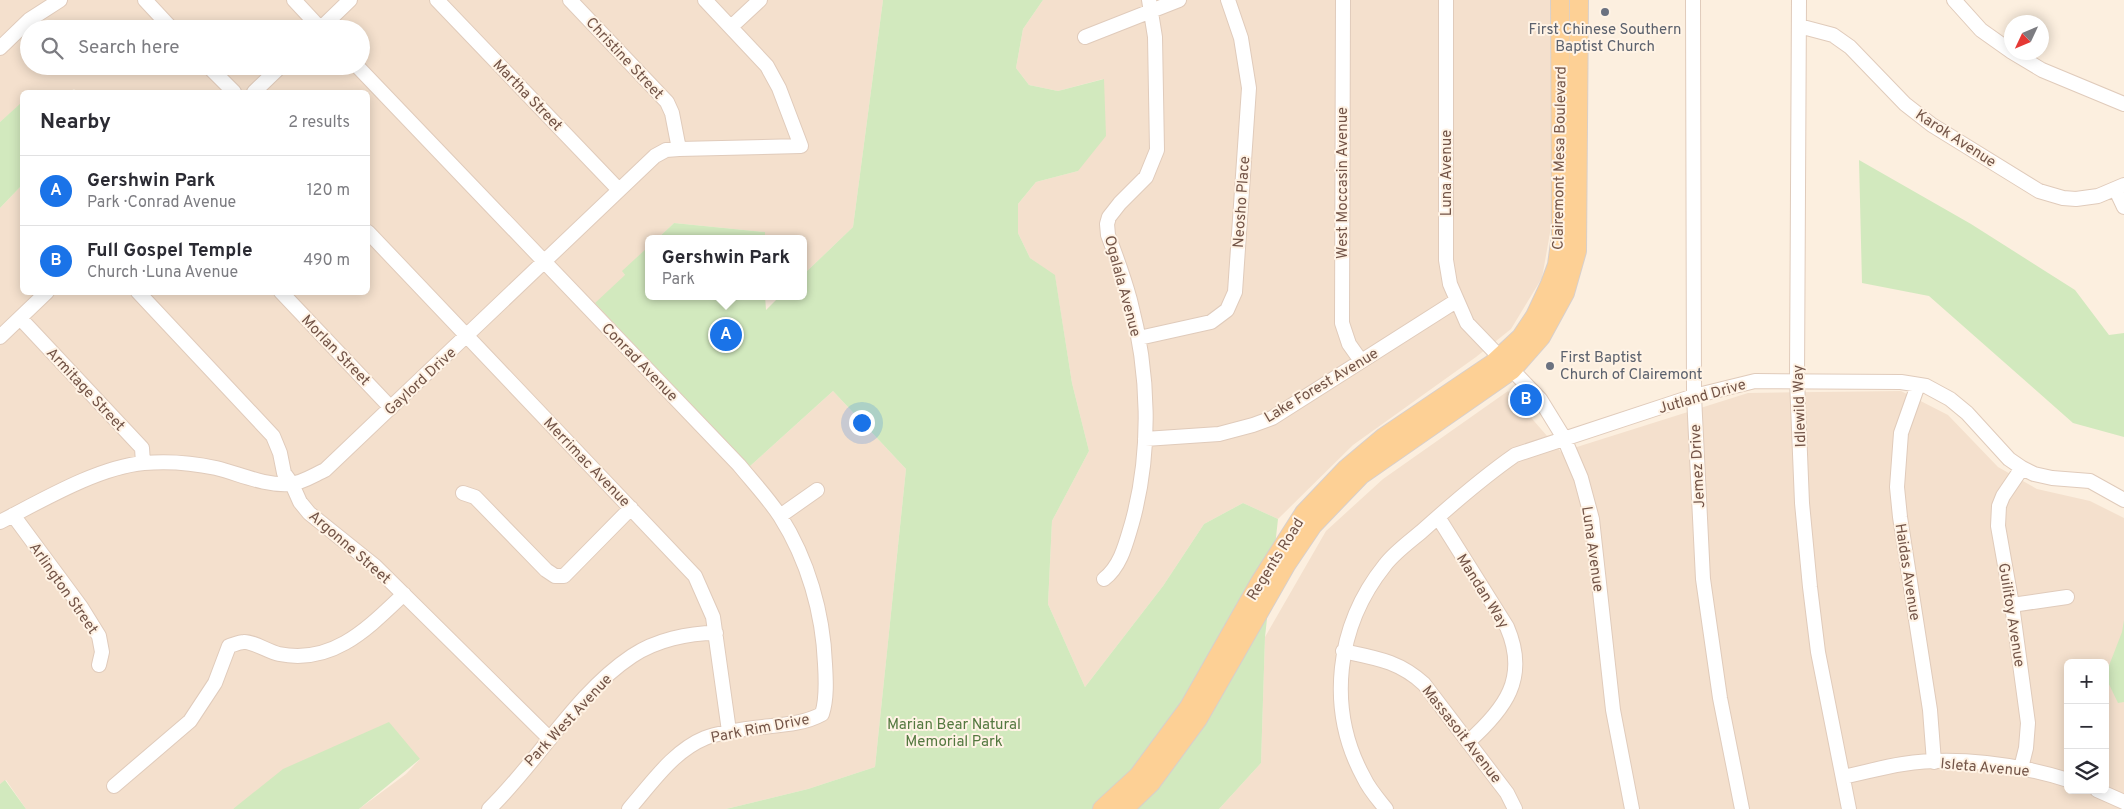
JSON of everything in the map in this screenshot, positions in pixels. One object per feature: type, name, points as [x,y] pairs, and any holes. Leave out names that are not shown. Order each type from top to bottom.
[{"type":"main road","name":"Clairemont Mesa Boulevard","points":[[1500,357],[1520,337],[1535,316],[1557,266],[1561,234],[1560,0]]},
{"type":"main road","name":"Clairemont Mesa Boulevard","points":[[1512,370],[1536,344],[1545,330],[1565,293],[1577,251],[1579,0]]},
{"type":"main road","name":"Regents Road","points":[[1102,809],[1138,776],[1189,707],[1260,582],[1304,514],[1346,469],[1384,437],[1500,357]]},
{"type":"main road","name":"Regents Road","points":[[1124,809],[1151,783],[1198,719],[1268,594],[1313,525],[1374,466],[1512,370]]},
{"type":"street","points":[[29,20],[60,0]]},
{"type":"street","points":[[145,0],[164,20]]},
{"type":"street","points":[[294,0],[313,20]]},
{"type":"street","points":[[329,20],[350,0]]},
{"type":"street","name":"Martha Street","points":[[438,0],[619,190]]},
{"type":"street","name":"Christine Street","points":[[570,0],[667,102],[672,113],[678,149]]},
{"type":"street","points":[[705,0],[731,27],[760,0]]},
{"type":"street","points":[[1085,37],[1150,6],[1180,0]]},
{"type":"street","name":"Neosho Place","points":[[1139,338],[1211,322],[1227,310],[1236,292],[1249,88],[1242,38],[1228,0]]},
{"type":"street","name":"West Moccasin Avenue","points":[[1343,0],[1342,323],[1349,344],[1361,361]]},
{"type":"street","name":"Luna Avenue","points":[[1446,0],[1446,260],[1450,284],[1467,323],[1540,399],[1564,438],[1581,478],[1592,519],[1613,710],[1632,809]]},
{"type":"street","name":"Jemez Drive","points":[[1693,0],[1694,396],[1703,579],[1720,698],[1742,809]]},
{"type":"street","name":"Idlewild Way","points":[[1798,0],[1797,380],[1802,503],[1818,652],[1849,809]]},
{"type":"street","points":[[1954,0],[1981,30],[2004,46]]},
{"type":"street","name":"Ogalala Avenue","points":[[1104,580],[1113,572],[1125,546],[1138,502],[1145,440],[1144,389],[1139,338],[1130,299],[1108,235],[1107,224],[1109,217],[1120,203],[1146,177],[1157,150],[1155,37],[1150,6]]},
{"type":"street","name":"Karok Avenue","points":[[1799,26],[1833,35],[1850,47],[1905,104],[1932,125],[2039,191],[2063,198],[2076,198],[2098,196],[2120,187],[2124,207]]},
{"type":"street","name":"Gaylord Drive","points":[[0,522],[93,477],[143,463],[186,463],[215,468],[258,480],[292,484],[325,470],[655,156],[666,150],[678,149],[801,146],[779,88],[767,66],[731,27]]},
{"type":"street","points":[[0,48],[20,29]]},
{"type":"street","points":[[2025,60],[2042,70],[2124,104]]},
{"type":"street","points":[[217,75],[232,90]]},
{"type":"street","points":[[256,90],[272,75]]},
{"type":"street","name":"Conrad Avenue","points":[[366,75],[735,461],[780,516],[802,557],[818,605],[825,652],[824,708]]},
{"type":"street","name":"Merrimac Avenue","points":[[370,234],[695,576],[712,617],[716,633],[729,731]]},
{"type":"street","points":[[0,337],[44,295]]},
{"type":"street","name":"Argonne Street","points":[[141,295],[273,436],[280,453],[284,473],[309,514],[375,566],[550,739]]},
{"type":"street","name":"Morlan Street","points":[[284,295],[391,408]]},
{"type":"street","name":"Lake Forest Avenue","points":[[1145,440],[1218,434],[1272,418],[1456,301]]},
{"type":"street","name":"Armitage Street","points":[[20,318],[142,448],[143,463]]},
{"type":"street","name":"Jutland Drive","points":[[1386,809],[1364,779],[1348,741],[1343,721],[1340,679],[1343,651],[1348,632],[1365,594],[1386,564],[1494,469],[1515,455],[1694,396],[1755,381],[1901,382],[1926,386],[1950,399],[1967,413],[2009,459],[2022,468],[2034,474],[2052,478],[2090,481],[2124,500]]},
{"type":"street","name":"Haidas Avenue","points":[[1918,385],[1901,433],[1897,487],[1900,518],[1930,710],[1934,762]]},
{"type":"street","name":"Guilitoy Avenue","points":[[2021,768],[2026,748],[2028,723],[2012,605],[1998,526],[1998,513],[2002,496],[2022,468]]},
{"type":"street","points":[[780,516],[817,490]]},
{"type":"street","points":[[463,494],[475,496],[546,570],[555,576],[564,576],[631,508]]},
{"type":"street","name":"Arlington Street","points":[[13,516],[81,607],[99,636],[102,652],[100,665]]},
{"type":"street","name":"Mandan Way","points":[[1438,517],[1507,628],[1512,641],[1515,666],[1514,676],[1506,701],[1492,721],[1468,742]]},
{"type":"street","points":[[114,786],[190,721],[215,683],[229,646],[245,641],[270,653],[297,658],[339,647],[364,632],[404,594]]},
{"type":"street","points":[[2012,605],[2067,597]]},
{"type":"street","name":"Park West Avenue","points":[[489,809],[598,683],[633,655],[663,641],[699,633],[716,633]]},
{"type":"street","name":"Massasoit Avenue","points":[[1343,651],[1387,660],[1411,672],[1424,684],[1507,793],[1515,809]]},
{"type":"street","name":"Park Rim Drive","points":[[629,809],[665,767],[689,747],[705,738],[729,731],[809,721],[822,714],[824,708]]},
{"type":"street","name":"Isleta Avenue","points":[[1843,777],[1904,764],[1958,762],[2021,768],[2064,779]]},
{"type":"street","points":[[2104,794],[2123,806]]},
{"type":"shaded area","points":[[0,0],[883,0],[853,227],[807,271],[807,235],[765,235],[765,232],[674,223],[661,235],[645,235],[645,250],[623,272],[749,467],[833,391],[906,469],[875,767],[808,789],[726,809],[359,809],[406,774],[420,759],[242,803],[233,809],[26,809],[6,780],[0,784],[0,208],[20,187],[20,295],[370,295],[370,90],[20,90],[20,105],[0,122]]},
{"type":"shaded area","points":[[1043,0],[1550,0],[1551,227],[1542,278],[1511,329],[1476,357],[1353,445],[1278,519],[1243,503],[1204,524],[1163,586],[1085,687],[1048,604],[1052,521],[1089,451],[1072,383],[1055,276],[1030,258],[1018,233],[1018,204],[1036,182],[1078,171],[1103,79],[1058,91],[1029,85],[1016,68],[1023,29]]},
{"type":"shaded area","points":[[1508,391],[1561,452],[1748,393],[1901,391],[1948,415],[1998,467],[2037,489],[2090,501],[2124,518],[2124,809],[1219,809],[1261,763],[1265,637],[1326,531],[1383,479]]},
{"type":"green space","name":"Marian Bear Natural Memorial Park","points":[[883,0],[1043,0],[1023,29],[1016,68],[1029,85],[1058,91],[1104,79],[1106,136],[1078,171],[1036,182],[1018,204],[1018,233],[1030,258],[1055,275],[1072,383],[1089,451],[1052,521],[1048,604],[1085,687],[1163,586],[1204,524],[1243,503],[1278,519],[1265,637],[1261,763],[1219,809],[726,809],[808,789],[875,767],[906,469],[833,391],[749,467],[595,303],[625,275],[622,271],[645,250],[645,300],[765,300],[766,310],[776,300],[807,300],[807,271],[853,227]]},
{"type":"green space","points":[[20,104],[20,187],[0,208],[0,122]]},
{"type":"green space","points":[[1859,160],[1971,224],[2075,290],[2109,335],[2124,333],[2124,437],[2073,423],[1929,296],[1862,283]]},
{"type":"green space","points":[[674,223],[765,232],[765,235],[661,235]]},
{"type":"green space","points":[[2124,620],[2124,702],[2118,703],[2109,684],[2109,666],[2122,632]]},
{"type":"green space","points":[[389,722],[420,759],[359,809],[233,809],[283,769]]},
{"type":"green space","points":[[5,780],[26,809],[0,809],[0,784]]},
{"type":"place","name":"First Chinese Southern Baptist Church","points":[[1605,12]]},
{"type":"place","name":"Gershwin Park","points":[[726,335]]},
{"type":"place","name":"First Baptist Church of Clairemont","points":[[1550,366]]},
{"type":"place","name":"Full Gospel Temple","points":[[1526,400]]}]
